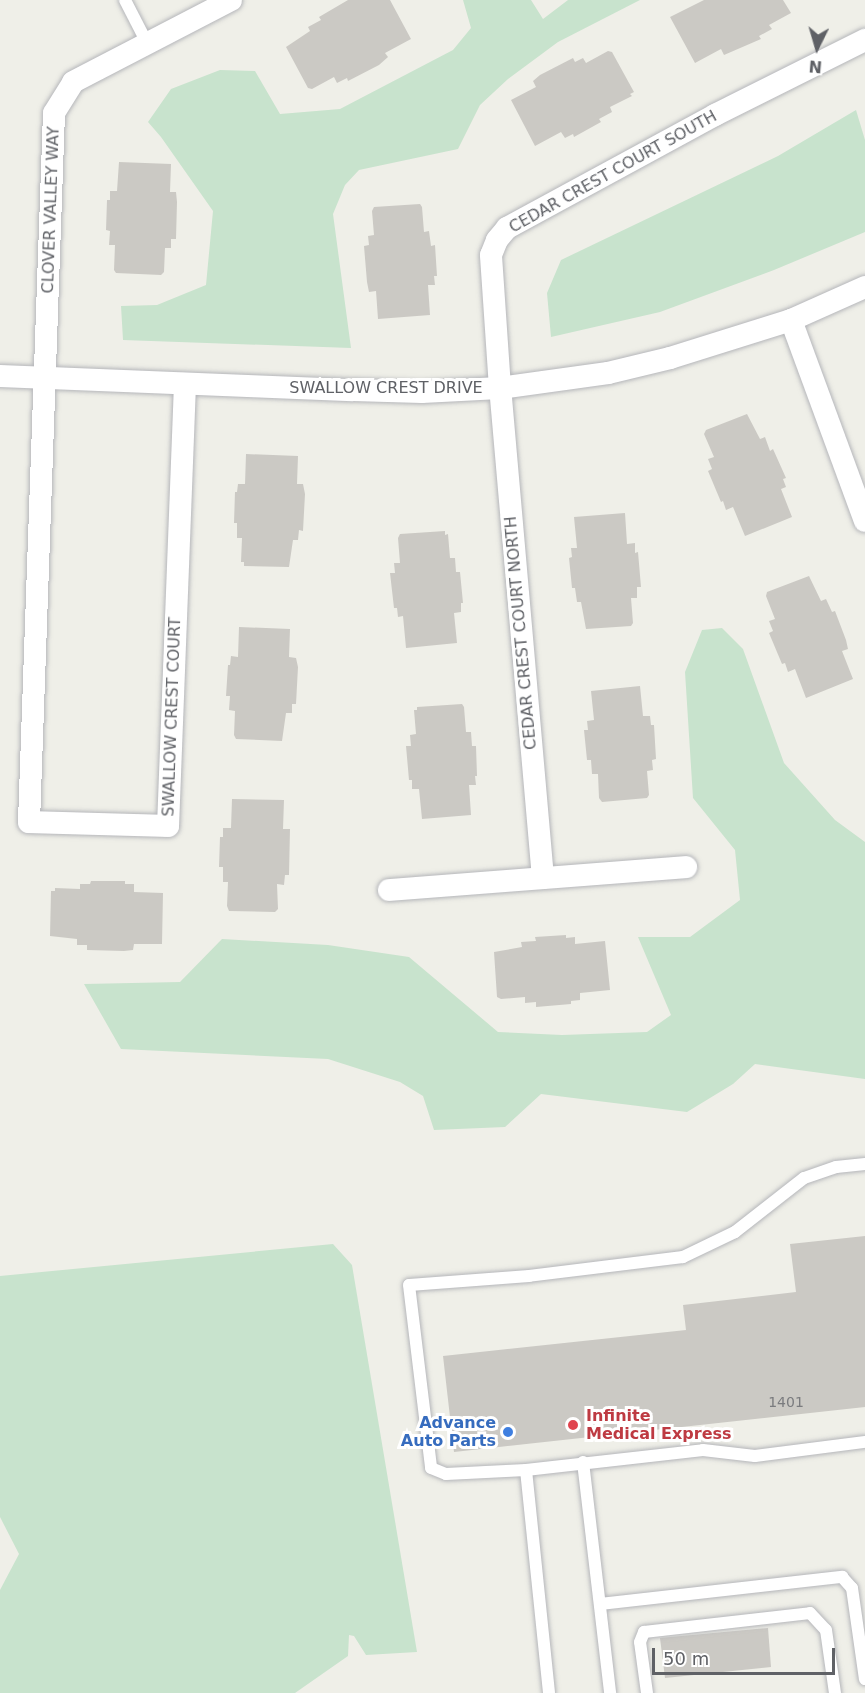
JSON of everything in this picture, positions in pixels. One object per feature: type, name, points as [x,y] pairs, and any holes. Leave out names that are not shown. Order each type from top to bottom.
[{"type":"street","name":"CLOVER VALLEY WAY","points":[[46,378],[54,113],[73,82],[231,0]]},
{"type":"street","name":"CEDAR CREST COURT SOUTH","points":[[500,388],[491,255],[497,240],[507,228],[715,115],[865,40]]},
{"type":"street","name":"SWALLOW CREST DRIVE","points":[[0,376],[411,392],[500,388],[597,374],[670,358],[791,320],[865,287]]},
{"type":"street","points":[[791,320],[865,521]]},
{"type":"street","name":"SWALLOW CREST COURT","points":[[46,378],[29,822],[168,826],[185,384]]},
{"type":"street","name":"CEDAR CREST COURT NORTH","points":[[500,388],[543,878]]},
{"type":"street","points":[[389,890],[686,867]]},
{"type":"lane","points":[[125,0],[147,43]]},
{"type":"lane","points":[[865,1164],[836,1167],[804,1178],[735,1232],[683,1257],[529,1276],[408,1285],[431,1468],[457,1475],[526,1470],[703,1450],[755,1456],[865,1442]]},
{"type":"lane","points":[[583,1462],[610,1693]]},
{"type":"lane","points":[[526,1470],[549,1693]]},
{"type":"lane","points":[[600,1604],[842,1577],[852,1588],[865,1679]]},
{"type":"lane","points":[[647,1693],[640,1642],[644,1632],[810,1613],[826,1630],[835,1693]]},
{"type":"green space","points":[[463,0],[531,0],[543,19],[568,0],[640,0],[558,42],[508,79],[480,105],[458,149],[359,170],[345,185],[333,214],[351,348],[123,340],[121,306],[157,305],[206,285],[213,211],[148,122],[171,89],[220,70],[255,71],[280,114],[340,109],[453,50],[471,28]]},
{"type":"green space","points":[[856,110],[865,140],[865,232],[774,270],[660,312],[551,337],[547,293],[561,260],[778,156]]},
{"type":"green space","points":[[722,628],[743,649],[784,763],[835,820],[865,842],[865,1079],[755,1064],[733,1084],[687,1112],[541,1094],[505,1127],[434,1130],[423,1096],[400,1082],[328,1059],[121,1049],[84,984],[180,982],[222,939],[328,945],[409,957],[498,1032],[562,1035],[647,1032],[671,1015],[638,937],[690,937],[740,900],[735,850],[693,798],[685,672],[702,630]]},
{"type":"green space","points":[[333,1244],[352,1265],[417,1652],[366,1655],[354,1636],[349,1635],[348,1656],[295,1693],[0,1693],[0,1590],[19,1554],[0,1517],[0,1276]]},
{"type":"building","points":[[348,0],[390,0],[411,39],[385,53],[388,57],[379,65],[348,81],[347,78],[337,83],[334,77],[312,89],[308,88],[286,47],[310,31],[308,27],[321,20],[319,17]]},
{"type":"building","points":[[704,0],[783,0],[791,13],[769,25],[772,29],[759,36],[761,39],[724,55],[721,49],[695,63],[670,17]]},
{"type":"building","points":[[608,51],[612,52],[634,92],[630,94],[632,96],[610,107],[612,112],[599,119],[601,122],[574,137],[573,134],[565,138],[561,132],[535,146],[511,100],[536,87],[533,81],[540,75],[573,58],[575,62],[583,58],[586,63]]},
{"type":"building","points":[[119,162],[171,164],[170,192],[176,192],[177,202],[176,239],[171,239],[171,248],[165,248],[164,272],[161,275],[116,273],[114,270],[115,245],[109,245],[110,231],[106,230],[107,200],[110,200],[110,191],[117,191]]},
{"type":"building","points":[[420,204],[424,232],[429,231],[431,246],[435,245],[437,276],[434,276],[435,285],[428,285],[430,315],[378,319],[376,291],[369,292],[367,282],[364,246],[369,245],[368,236],[374,235],[372,211],[374,207]]},
{"type":"building","points":[[747,414],[760,439],[765,437],[770,451],[773,449],[786,478],[783,479],[786,487],[781,489],[792,517],[745,536],[733,507],[726,510],[723,501],[721,502],[708,471],[712,469],[708,459],[714,457],[704,434],[706,430]]},
{"type":"building","points":[[246,454],[298,456],[297,484],[303,484],[305,494],[303,531],[299,530],[298,540],[293,540],[289,567],[244,566],[244,562],[241,562],[242,538],[237,538],[237,523],[234,523],[235,492],[237,492],[238,484],[245,484]]},
{"type":"building","points":[[625,513],[627,544],[635,543],[635,553],[638,552],[641,587],[637,587],[637,598],[631,598],[633,623],[631,626],[586,629],[581,602],[577,602],[575,588],[572,588],[569,558],[572,557],[571,548],[577,548],[574,517]]},
{"type":"building","points":[[445,531],[445,535],[448,534],[450,558],[455,558],[456,572],[460,572],[463,603],[461,603],[461,612],[454,613],[457,643],[406,648],[403,616],[398,617],[397,608],[394,608],[390,573],[395,573],[394,563],[400,563],[398,538],[400,534]]},
{"type":"building","points":[[809,576],[821,601],[826,599],[832,612],[835,611],[848,649],[842,651],[853,679],[806,698],[795,669],[788,672],[785,663],[782,664],[769,633],[773,631],[769,621],[775,619],[766,596],[767,592]]},
{"type":"building","points":[[239,627],[290,629],[289,657],[296,658],[298,667],[296,704],[292,704],[292,713],[286,713],[282,741],[236,739],[234,735],[235,711],[229,710],[230,696],[226,696],[228,665],[230,665],[231,656],[238,657]]},
{"type":"building","points":[[640,686],[643,716],[650,716],[651,725],[654,725],[656,759],[652,760],[653,770],[647,771],[649,795],[647,798],[602,802],[599,798],[598,774],[592,774],[591,760],[587,760],[584,730],[588,730],[587,721],[594,720],[591,691]]},
{"type":"building","points":[[462,704],[466,732],[471,732],[472,746],[476,746],[476,785],[469,785],[471,815],[422,819],[419,789],[412,789],[412,780],[409,780],[406,746],[411,746],[410,735],[416,734],[414,710],[417,710],[417,707]]},
{"type":"building","points":[[232,799],[284,800],[283,829],[290,829],[289,875],[285,875],[284,885],[277,884],[278,909],[275,912],[229,911],[227,906],[228,882],[223,882],[223,867],[219,867],[220,837],[223,837],[223,828],[231,828]]},
{"type":"building","points":[[91,881],[125,881],[125,884],[134,884],[134,892],[163,893],[162,944],[134,944],[133,950],[124,951],[87,950],[87,945],[77,945],[77,939],[50,936],[51,891],[55,891],[55,888],[80,889],[80,884],[90,884]]},
{"type":"building","points":[[566,935],[566,938],[575,937],[575,944],[605,941],[610,990],[580,993],[580,1000],[571,1001],[571,1004],[536,1007],[536,1002],[525,1003],[525,997],[501,999],[497,997],[494,952],[522,947],[521,942],[536,941],[535,937]]},
{"type":"building","points":[[865,1236],[865,1407],[454,1452],[443,1356],[686,1330],[683,1305],[796,1292],[790,1244]]},
{"type":"building","points":[[768,1628],[771,1667],[665,1678],[660,1638]]},
{"type":"place","name":"Infinite Medical Express","points":[[573,1425]]},
{"type":"place","name":"Advance Auto Parts","points":[[508,1432]]}]
